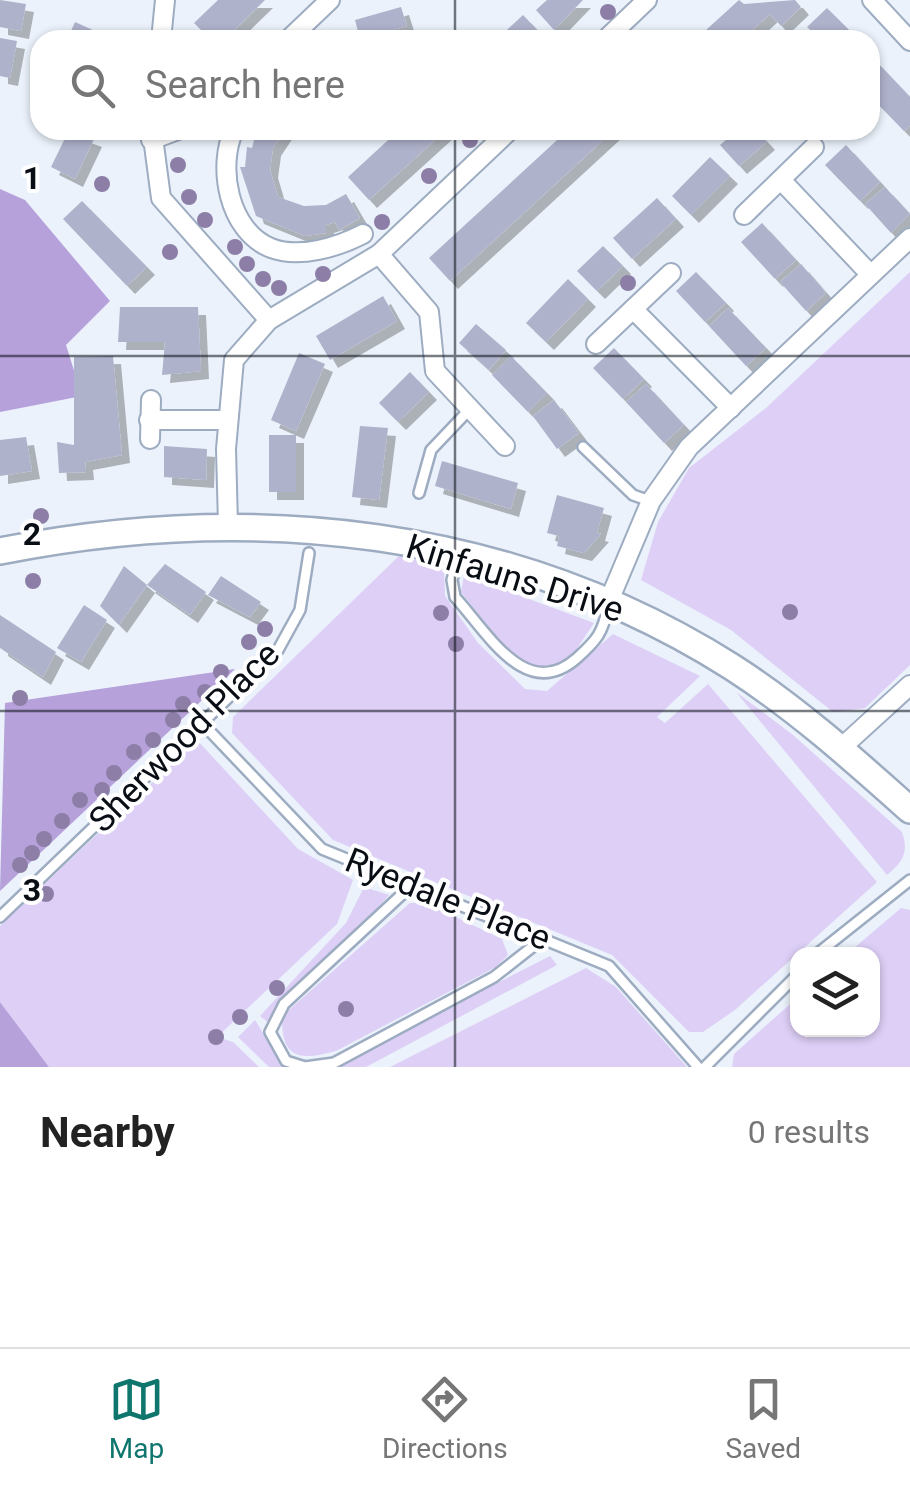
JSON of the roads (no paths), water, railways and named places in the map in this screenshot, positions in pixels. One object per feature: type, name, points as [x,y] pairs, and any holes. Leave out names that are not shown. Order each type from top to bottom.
[{"type":"street","points":[[162,30],[165,0]]},
{"type":"street","points":[[298,30],[330,0]]},
{"type":"street","points":[[616,30],[647,0]]},
{"type":"street","points":[[872,0],[910,41]]},
{"type":"street","points":[[153,140],[160,198],[269,320]]},
{"type":"street","points":[[227,140],[227,180],[233,207],[246,230],[271,248],[336,248],[363,234]]},
{"type":"street","points":[[228,525],[228,420],[234,360],[269,320],[378,254],[499,140]]},
{"type":"street","points":[[744,215],[814,147]]},
{"type":"street","points":[[781,180],[870,274]]},
{"type":"street","points":[[608,603],[651,501],[688,447],[910,238]]},
{"type":"street","points":[[336,248],[346,273]]},
{"type":"street","points":[[378,254],[429,312],[435,370],[505,446]]},
{"type":"street","points":[[596,344],[671,273]]},
{"type":"street","points":[[633,309],[731,408]]},
{"type":"street","points":[[151,400],[150,430],[228,420]]},
{"type":"street","name":"Kinfauns Drive","points":[[0,551],[87,534],[228,525],[314,528],[459,552],[608,603],[734,668],[841,748],[910,810]]},
{"type":"street","name":"Sherwood Place","points":[[310,554],[314,528]]},
{"type":"street","points":[[841,748],[910,685]]},
{"type":"lane","points":[[419,493],[431,450],[470,410]]},
{"type":"lane","points":[[584,447],[633,495],[651,501]]},
{"type":"lane","points":[[459,552],[452,580],[455,596],[525,672],[542,676],[562,671],[603,635],[608,603]]},
{"type":"lane","name":"Sherwood Place","points":[[0,917],[278,650],[300,610],[310,554]]},
{"type":"lane","name":"Ryedale Place","points":[[202,723],[322,849],[609,966],[701,1067]]},
{"type":"lane","points":[[826,947],[910,880]]},
{"type":"lane","points":[[411,886],[284,1004],[270,1032],[286,1061],[305,1067],[334,1064],[494,977],[544,937]]},
{"type":"lane","points":[[701,1067],[790,982]]}]
